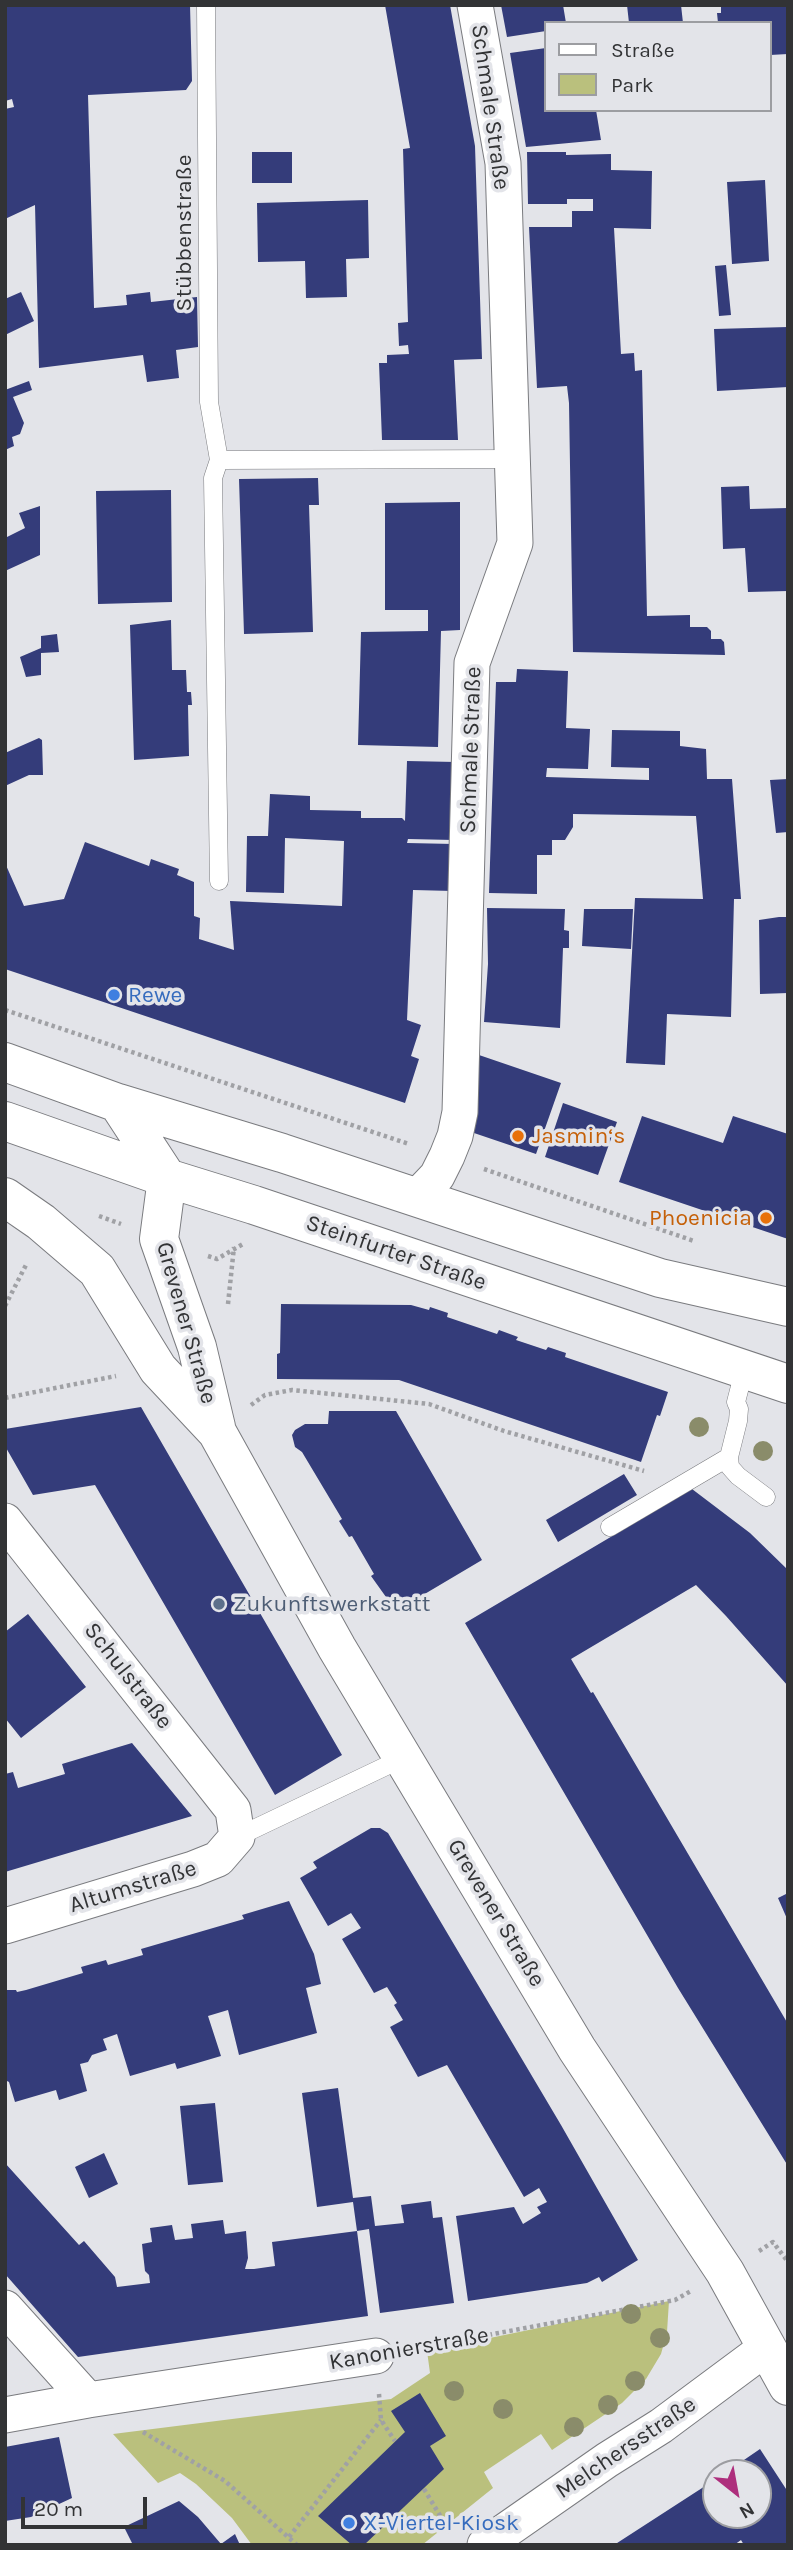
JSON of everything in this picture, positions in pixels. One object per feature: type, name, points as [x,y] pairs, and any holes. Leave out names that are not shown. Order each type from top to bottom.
[{"type":"main road","points":[[7,1061],[118,1103],[417,1197],[660,1278],[788,1307]]},
{"type":"main road","points":[[118,1103],[167,1178]]},
{"type":"main road","name":"Steinfurter Straße","points":[[5,1121],[261,1208],[740,1387],[788,1384]]},
{"type":"main road","name":"Grevener Straße","points":[[167,1178],[159,1239],[197,1347],[217,1432]]},
{"type":"main road","name":"Grevener Straße","points":[[5,1197],[41,1222],[97,1270],[158,1369],[217,1432],[337,1648],[578,2049],[725,2272],[788,2386]]},
{"type":"street","name":"Schmale Straße","points":[[417,1197],[437,1176],[455,1136],[460,1112],[472,663],[514,543],[503,163],[475,5]]},
{"type":"street","name":"Schulstraße","points":[[5,1521],[233,1810],[237,1838]]},
{"type":"street","name":"Altumstraße","points":[[5,1926],[193,1869],[218,1859],[237,1838]]},
{"type":"street","points":[[5,2308],[88,2400]]},
{"type":"street","name":"Melchersstraße","points":[[485,2545],[607,2460],[662,2426],[766,2348]]},
{"type":"street","name":"Kanonierstraße","points":[[5,2415],[376,2356]]},
{"type":"lane","name":"Stübbenstraße","points":[[206,5],[209,401],[219,460],[213,478],[219,881]]},
{"type":"lane","points":[[219,460],[512,459]]},
{"type":"lane","points":[[740,1387],[738,1421],[729,1457],[730,1467],[766,1497]]},
{"type":"lane","points":[[610,1527],[729,1457]]},
{"type":"lane","name":"Altumstraße","points":[[237,1838],[403,1758]]},
{"type":"path","points":[[5,1010],[698,1242]]},
{"type":"path","points":[[5,1306],[33,1253]]},
{"type":"path","points":[[5,1398],[158,1369]]},
{"type":"path","points":[[217,1432],[265,1395],[292,1390],[429,1404],[504,1431],[647,1472]]},
{"type":"path","name":"Kanonierstraße","points":[[376,2356],[675,2300],[773,2242],[788,2262]]},
{"type":"path","points":[[376,2356],[381,2420],[395,2441]]},
{"type":"path","points":[[289,2537],[381,2420]]},
{"type":"path","points":[[140,2430],[225,2481],[298,2545]]},
{"type":"path","points":[[424,2488],[451,2535]]},
{"type":"green space","points":[[669,2301],[667,2332],[661,2354],[646,2379],[622,2403],[552,2450],[541,2434],[484,2472],[493,2488],[422,2545],[252,2545],[232,2518],[196,2484],[180,2473],[158,2483],[113,2434],[391,2399],[430,2373],[427,2351]]},
{"type":"building","points":[[5,5],[190,5],[192,81],[186,90],[88,95],[94,308],[127,305],[126,295],[150,292],[151,302],[197,297],[198,347],[176,350],[179,378],[147,382],[143,355],[39,368],[35,205],[5,219],[5,109],[14,107],[12,99],[5,101]]},
{"type":"building","points":[[385,5],[450,5],[475,146],[482,359],[454,360],[458,440],[382,440],[379,363],[387,363],[387,355],[409,354],[408,345],[399,346],[398,323],[408,322],[403,149],[410,148]]},
{"type":"building","points":[[501,5],[563,5],[566,21],[544,21],[544,31],[507,37]]},
{"type":"building","points":[[627,5],[681,5],[683,21],[629,21]]},
{"type":"building","points":[[721,5],[788,5],[788,54],[772,55],[772,21],[718,21],[717,13],[721,13]]},
{"type":"building","points":[[544,48],[544,112],[596,112],[601,140],[526,147],[510,53]]},
{"type":"building","points":[[252,152],[292,152],[292,183],[252,183]]},
{"type":"building","points":[[527,152],[611,154],[611,170],[652,171],[651,229],[614,228],[621,354],[634,353],[635,371],[642,370],[647,616],[690,615],[690,627],[707,627],[711,631],[711,639],[721,639],[724,642],[725,655],[573,652],[569,403],[567,386],[537,388],[529,227],[572,227],[572,211],[593,211],[593,199],[567,199],[567,204],[528,204]]},
{"type":"building","points":[[765,180],[769,261],[732,264],[727,182]]},
{"type":"building","points":[[368,200],[369,258],[346,259],[347,297],[306,298],[305,261],[258,262],[257,203]]},
{"type":"building","points":[[726,265],[731,315],[719,316],[715,266]]},
{"type":"building","points":[[21,292],[34,321],[5,335],[5,299]]},
{"type":"building","points":[[788,327],[788,387],[717,391],[714,329]]},
{"type":"building","points":[[29,381],[32,390],[13,397],[24,423],[20,434],[12,437],[14,446],[5,450],[5,390]]},
{"type":"building","points":[[318,478],[319,505],[309,505],[313,632],[244,634],[239,479]]},
{"type":"building","points":[[749,486],[750,509],[788,508],[788,591],[748,592],[745,548],[723,549],[721,487]]},
{"type":"building","points":[[171,490],[172,602],[98,604],[96,491]]},
{"type":"building","points":[[460,502],[460,630],[441,631],[438,747],[358,745],[361,632],[428,631],[428,610],[385,610],[385,503]]},
{"type":"building","points":[[40,506],[40,555],[5,571],[5,538],[25,528],[19,513]]},
{"type":"building","points":[[171,620],[172,670],[186,670],[187,692],[191,692],[192,705],[188,705],[189,756],[134,760],[130,625]]},
{"type":"building","points":[[57,634],[59,652],[41,653],[41,675],[26,677],[20,657],[41,648],[41,636]]},
{"type":"building","points":[[517,669],[568,671],[566,728],[590,729],[588,769],[547,768],[546,777],[649,780],[649,768],[611,767],[612,730],[680,731],[680,746],[706,749],[707,779],[732,779],[741,899],[734,899],[731,1017],[667,1014],[665,1065],[626,1063],[635,898],[703,899],[696,816],[573,814],[573,827],[565,840],[552,840],[552,855],[537,855],[537,894],[489,893],[496,682],[516,682]]},
{"type":"building","points":[[39,738],[42,740],[43,775],[29,775],[5,786],[5,753]]},
{"type":"building","points":[[407,761],[456,762],[454,840],[408,839],[407,843],[454,844],[453,891],[413,890],[407,1020],[421,1025],[411,1056],[419,1059],[405,1103],[5,969],[5,863],[24,906],[64,899],[85,842],[149,866],[151,859],[179,869],[177,875],[194,882],[194,916],[200,918],[199,939],[234,950],[230,901],[342,906],[344,841],[285,838],[284,893],[246,892],[247,836],[268,836],[270,794],[310,796],[310,810],[361,811],[361,818],[402,818],[405,821]]},
{"type":"building","points":[[788,779],[788,832],[776,833],[770,780]]},
{"type":"building","points":[[487,908],[565,909],[564,930],[569,931],[569,948],[563,948],[560,1028],[484,1022],[488,964]]},
{"type":"building","points":[[584,909],[633,909],[631,949],[582,946]]},
{"type":"building","points":[[788,917],[788,993],[760,994],[759,920]]},
{"type":"building","points":[[479,1055],[561,1083],[536,1154],[474,1133]]},
{"type":"building","points":[[563,1103],[617,1122],[598,1175],[545,1157]]},
{"type":"building","points":[[642,1116],[723,1143],[733,1116],[788,1134],[788,1239],[619,1182]]},
{"type":"building","points":[[281,1304],[411,1305],[429,1310],[430,1307],[448,1313],[447,1317],[497,1334],[499,1330],[518,1337],[516,1340],[546,1350],[548,1347],[566,1353],[565,1357],[668,1392],[641,1462],[399,1380],[277,1379]]},
{"type":"building","points":[[141,1407],[342,1755],[275,1795],[95,1485],[33,1495],[5,1446],[5,1429]]},
{"type":"building","points":[[329,1411],[396,1411],[482,1560],[396,1611],[371,1576],[374,1574],[352,1536],[349,1537],[339,1521],[342,1519],[302,1452],[295,1447],[292,1435],[295,1430],[305,1424],[328,1424]]},
{"type":"building","points":[[624,1474],[637,1495],[558,1542],[546,1520]]},
{"type":"building","points":[[692,1489],[750,1533],[788,1570],[788,1686],[696,1585],[571,1659],[788,2024],[788,2166],[678,1988],[465,1623]]},
{"type":"building","points":[[28,1614],[86,1687],[21,1738],[5,1718],[5,1632]]},
{"type":"building","points":[[132,1743],[192,1816],[5,1872],[5,1774],[13,1772],[18,1788],[65,1774],[62,1764]]},
{"type":"building","points":[[371,1828],[380,1828],[388,1833],[638,2260],[602,2282],[599,2277],[587,2283],[468,2301],[456,2216],[514,2207],[523,2224],[541,2213],[537,2207],[547,2202],[539,2188],[524,2197],[447,2065],[418,2077],[390,2027],[403,2020],[394,2005],[397,2003],[387,1987],[374,1993],[342,1939],[361,1928],[351,1913],[328,1926],[300,1878],[317,1868],[313,1862]]},
{"type":"building","points":[[788,1893],[788,1921],[778,1898]]},
{"type":"building","points":[[289,1901],[314,1954],[321,1984],[306,1988],[317,2033],[239,2055],[228,2010],[208,2016],[221,2056],[177,2069],[175,2063],[130,2076],[117,2034],[103,2039],[107,2050],[92,2055],[88,2062],[80,2064],[87,2091],[59,2100],[56,2090],[15,2102],[9,2082],[5,2080],[5,1990],[26,1990],[83,1973],[81,1967],[106,1960],[108,1965],[143,1955],[141,1949],[244,1919],[242,1915]]},
{"type":"building","points":[[338,2088],[353,2198],[371,2196],[375,2226],[404,2223],[401,2205],[431,2201],[433,2218],[442,2217],[454,2303],[380,2313],[369,2229],[357,2231],[353,2202],[317,2207],[302,2093]]},
{"type":"building","points":[[215,2103],[223,2182],[188,2185],[180,2106]]},
{"type":"building","points":[[104,2153],[118,2184],[89,2198],[75,2167]]},
{"type":"building","points":[[5,2163],[79,2245],[84,2241],[115,2277],[117,2287],[150,2283],[149,2275],[145,2271],[142,2244],[152,2242],[150,2228],[172,2225],[175,2240],[193,2238],[191,2224],[223,2220],[225,2234],[246,2231],[248,2258],[245,2269],[275,2266],[272,2242],[357,2231],[368,2316],[78,2357],[5,2274]]},
{"type":"building","points":[[420,2393],[446,2436],[430,2446],[444,2469],[364,2545],[352,2545],[318,2516],[405,2432],[391,2411]]},
{"type":"building","points":[[59,2437],[72,2498],[31,2517],[5,2521],[5,2447]]},
{"type":"building","points":[[760,2449],[767,2459],[745,2459]]},
{"type":"building","points":[[772,2467],[788,2492],[788,2545],[744,2545],[741,2540],[734,2545],[614,2545],[702,2488],[702,2529],[772,2529]]},
{"type":"building","points":[[179,2501],[198,2517],[221,2544],[235,2534],[240,2545],[133,2545],[124,2527]]},
{"type":"place","name":"Rewe","points":[[114,995]]},
{"type":"place","name":"Jasmin‘s","points":[[518,1136]]},
{"type":"place","name":"Phoenicia","points":[[766,1218]]},
{"type":"place","name":"Zukunftswerkstatt","points":[[219,1604]]},
{"type":"place","name":"X-Viertel-Kiosk","points":[[349,2523]]}]
